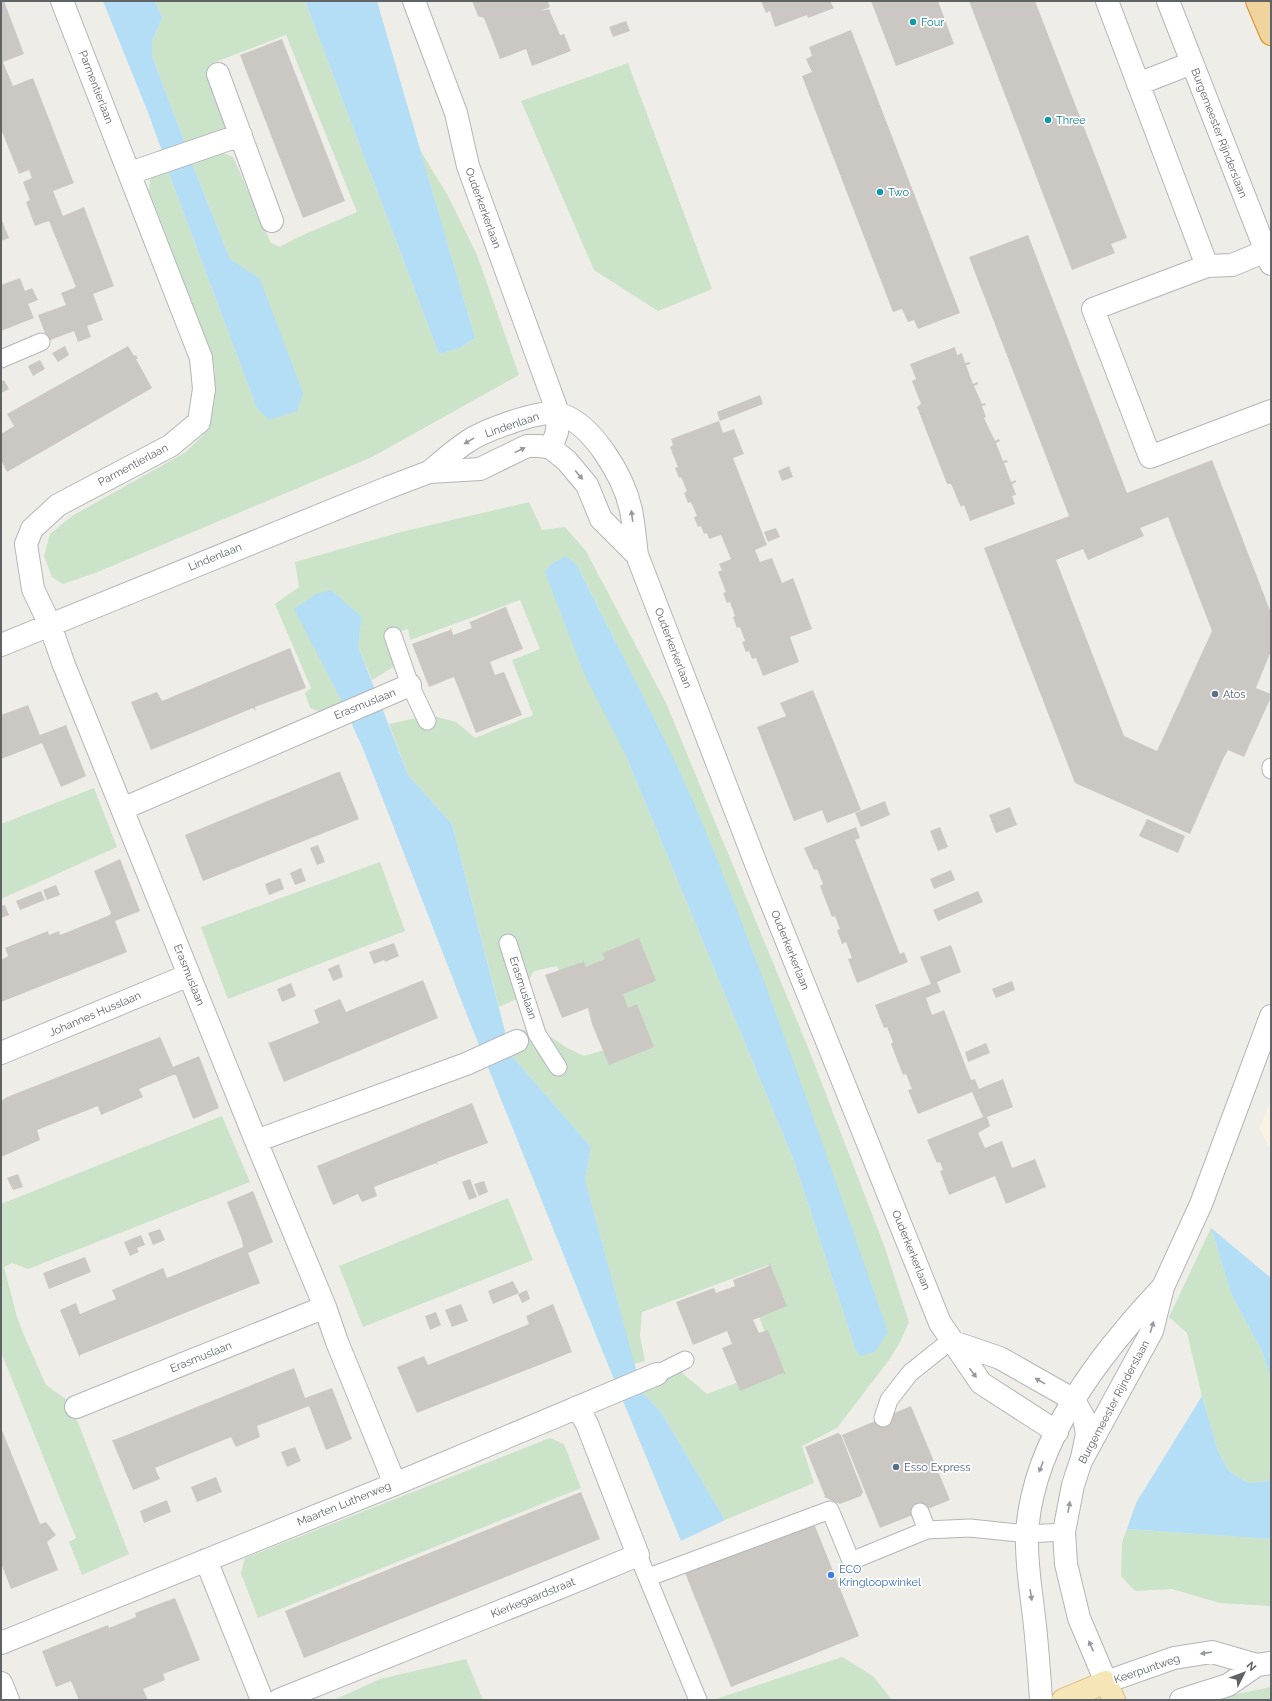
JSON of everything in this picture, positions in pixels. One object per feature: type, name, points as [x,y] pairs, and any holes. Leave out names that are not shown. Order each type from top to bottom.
[{"type":"highway","points":[[1257,1],[1271,34]]},
{"type":"main road","points":[[1063,1700],[1110,1691]]},
{"type":"street","name":"Parmentierlaan","points":[[50,625],[33,589],[26,544],[32,529],[58,505],[170,446],[199,422],[204,389],[201,358],[62,1]]},
{"type":"street","name":"Ouderkerkerlaan","points":[[414,1],[456,113],[468,166],[558,413],[557,432],[550,448],[567,461],[587,486],[601,519],[637,555]]},
{"type":"street","points":[[1107,1],[1206,266]]},
{"type":"street","name":"Burgemeester Rijnderslaan","points":[[1168,1],[1268,257]]},
{"type":"street","points":[[1138,84],[1192,63]]},
{"type":"street","points":[[218,74],[272,221]]},
{"type":"street","points":[[130,173],[241,135]]},
{"type":"street","points":[[1268,257],[1232,265],[1206,266],[1093,309],[1150,457],[1271,411]]},
{"type":"street","name":"Ouderkerkerlaan","points":[[558,413],[579,425],[591,436],[612,463],[630,509],[637,555],[766,889],[940,1323],[950,1341],[981,1383],[1057,1432]]},
{"type":"street","name":"Lindenlaan","points":[[1,645],[307,519],[429,472],[467,442],[478,436],[522,419],[541,414],[558,413]]},
{"type":"street","name":"Lindenlaan","points":[[429,472],[480,469],[526,446],[550,448]]},
{"type":"street","name":"Erasmuslaan","points":[[50,625],[58,651],[256,1141],[325,1307],[337,1342],[395,1484]]},
{"type":"street","name":"Erasmuslaan","points":[[122,809],[410,685]]},
{"type":"street","name":"Johannes Husslaan","points":[[1,1053],[189,974]]},
{"type":"street","name":"Burgemeester Rijnderslaan","points":[[1110,1691],[1079,1618],[1066,1564],[1064,1532],[1073,1485],[1081,1462],[1152,1331],[1163,1287],[1201,1204],[1266,1042],[1271,1016]]},
{"type":"street","name":"Erasmuslaan","points":[[256,1141],[466,1064],[517,1041]]},
{"type":"street","name":"Burgemeester Rijnderslaan","points":[[1042,1700],[1028,1573],[1027,1534],[1031,1502],[1040,1470],[1057,1432],[1074,1400],[1105,1354],[1133,1319],[1163,1287]]},
{"type":"street","name":"Erasmuslaan","points":[[76,1407],[325,1307]]},
{"type":"street","points":[[950,1341],[1000,1358],[1074,1400],[1084,1418],[1087,1434],[1081,1462]]},
{"type":"street","name":"Maarten Lutherweg","points":[[1,1643],[395,1484],[657,1374]]},
{"type":"street","points":[[577,1407],[587,1424],[638,1555]]},
{"type":"street","name":"Kierkegaardstraat","points":[[279,1700],[566,1586],[638,1555]]},
{"type":"street","points":[[206,1560],[262,1700]]},
{"type":"street","name":"Keerpuntweg","points":[[1110,1691],[1174,1658],[1212,1652],[1264,1664]]},
{"type":"street","name":"Keerpuntweg","points":[[1180,1700],[1228,1685],[1264,1664]]},
{"type":"street","points":[[1,1683],[8,1700]]},
{"type":"lane","points":[[1,359],[41,342]]},
{"type":"lane","name":"Erasmuslaan","points":[[393,636],[410,685],[427,720]]},
{"type":"lane","name":"Erasmuslaan","points":[[508,943],[537,1034],[558,1067]]},
{"type":"lane","name":"Erasmuslaan","points":[[517,1041],[537,1034]]},
{"type":"lane","points":[[883,1418],[889,1400],[910,1373],[950,1341]]},
{"type":"lane","name":"Maarten Lutherweg","points":[[657,1374],[685,1360]]},
{"type":"lane","points":[[649,1577],[830,1510],[851,1561],[928,1530],[970,1528],[1027,1534],[1064,1532]]},
{"type":"lane","points":[[920,1512],[928,1530]]},
{"type":"lane","points":[[638,1555],[649,1577],[698,1700]]},
{"type":"shaded area","points":[[1271,1101],[1271,1149],[1259,1129]]},
{"type":"green space","points":[[155,1],[305,1],[439,354],[460,348],[475,338],[420,150],[448,196],[477,255],[519,375],[372,457],[95,573],[63,584],[52,577],[44,556],[50,534],[72,516],[186,452],[206,432],[214,402],[215,370],[206,339],[149,191],[150,179],[168,171],[257,409],[260,280],[230,259],[191,161],[219,151],[233,157],[271,243],[280,247],[296,238],[357,212],[286,35],[210,64],[216,89],[213,95],[227,131],[186,146],[152,56],[152,41],[162,18]]},
{"type":"green space","points":[[628,63],[712,289],[658,311],[594,270],[521,101]]},
{"type":"green space","points":[[529,502],[542,530],[565,527],[586,551],[666,703],[809,1050],[885,1248],[909,1322],[900,1342],[889,1360],[837,1428],[802,1446],[814,1483],[725,1520],[661,1412],[642,1392],[679,1370],[707,1394],[778,1367],[757,1311],[782,1301],[769,1265],[642,1312],[640,1336],[645,1361],[634,1364],[585,1179],[591,1147],[511,1055],[506,1037],[535,1026],[567,1048],[584,1056],[614,1047],[595,998],[574,1006],[557,966],[534,971],[517,999],[499,1007],[452,824],[408,775],[389,724],[430,715],[456,722],[475,738],[533,715],[512,660],[540,649],[520,600],[410,640],[408,629],[389,635],[398,664],[372,680],[358,646],[362,617],[338,694],[344,706],[325,714],[310,708],[305,693],[311,688],[275,604],[299,587],[295,562],[401,532]],"holes":[[[566,556],[577,565],[658,726],[703,826],[754,955],[833,1175],[855,1348],[794,1161],[626,756]]]},
{"type":"green space","points":[[94,788],[117,847],[1,899],[1,824]]},
{"type":"green space","points":[[380,862],[405,931],[228,999],[201,927]]},
{"type":"green space","points":[[222,1116],[250,1182],[28,1269],[12,1263],[4,1267],[17,1317],[26,1340],[46,1385],[70,1402],[129,1554],[82,1575],[69,1542],[76,1538],[1,1352],[1,1204]]},
{"type":"green space","points":[[508,1198],[533,1260],[363,1327],[339,1266]]},
{"type":"green space","points":[[1211,1228],[1232,1296],[1262,1351],[1271,1379],[1271,1477],[1269,1481],[1248,1483],[1229,1471],[1218,1451],[1202,1396],[1187,1333],[1169,1317]]},
{"type":"green space","points":[[550,1438],[564,1444],[581,1488],[258,1618],[241,1573],[245,1558]]},
{"type":"green space","points":[[1127,1529],[1271,1539],[1271,1606],[1220,1603],[1172,1589],[1135,1591],[1121,1576],[1122,1542]]},
{"type":"green space","points":[[842,1657],[873,1676],[892,1700],[713,1700]]},
{"type":"green space","points":[[466,1659],[483,1700],[334,1700],[380,1679]]},
{"type":"green space","points":[[1271,1687],[1271,1700],[1210,1700],[1211,1699]]},
{"type":"water","points":[[103,1],[155,1],[162,18],[152,41],[152,56],[186,146],[163,154],[149,115]]},
{"type":"water","points":[[305,1],[377,1],[475,338],[460,348],[439,354]]},
{"type":"water","points":[[191,161],[230,259],[260,279],[303,393],[297,411],[270,420],[257,409],[168,171]]},
{"type":"water","points":[[566,556],[577,565],[659,728],[690,794],[729,889],[777,1015],[888,1332],[875,1352],[860,1356],[855,1348],[794,1161],[626,756],[583,671],[545,572],[550,565]]},
{"type":"water","points":[[331,590],[362,617],[358,646],[408,775],[452,824],[511,1055],[591,1147],[585,1179],[642,1392],[661,1412],[725,1520],[681,1541],[604,1355],[469,1020],[364,751],[338,694],[294,609],[316,594]]},
{"type":"water","points":[[1211,1228],[1271,1278],[1271,1379],[1262,1351],[1232,1296]]},
{"type":"water","points":[[1202,1396],[1218,1451],[1229,1471],[1248,1483],[1268,1481],[1271,1477],[1271,1539],[1127,1529],[1136,1503]]},
{"type":"building","points":[[1,1],[4,1],[24,54],[3,62],[13,86],[33,78],[74,183],[53,191],[63,216],[84,207],[114,286],[93,294],[103,320],[87,326],[91,337],[78,342],[74,331],[48,341],[38,315],[66,305],[61,293],[76,287],[49,221],[35,226],[26,202],[30,200],[23,182],[32,178],[29,170],[19,174],[1,129]]},
{"type":"building","points":[[472,1],[548,1],[550,7],[540,11],[549,9],[560,35],[564,34],[571,51],[532,66],[526,49],[500,59],[484,18],[478,16]]},
{"type":"building","points":[[761,1],[830,1],[834,8],[808,18],[807,15],[775,27],[770,11],[766,13]]},
{"type":"building","name":"Four","points":[[871,1],[938,1],[954,44],[896,66]]},
{"type":"building","name":"Three","points":[[969,1],[1035,1],[1127,238],[1111,244],[1115,253],[1072,270]]},
{"type":"building","points":[[626,21],[630,31],[613,37],[609,27]]},
{"type":"building","name":"Two","points":[[851,30],[960,313],[918,329],[914,320],[908,322],[902,309],[893,312],[802,76],[812,72],[806,59],[812,56],[809,47]]},
{"type":"building","points":[[282,39],[345,201],[303,218],[240,55]]},
{"type":"building","points":[[1,218],[9,238],[1,241]]},
{"type":"building","points":[[1028,235],[1127,493],[1212,460],[1271,613],[1271,651],[1256,688],[1271,694],[1271,697],[1244,757],[1228,750],[1190,834],[1075,783],[984,548],[1069,516],[969,257]],"holes":[[[1168,517],[1212,631],[1157,751],[1124,736],[1056,560],[1083,549],[1088,560],[1144,536],[1140,528]]]},
{"type":"building","points":[[20,278],[25,291],[32,288],[38,300],[28,304],[34,318],[1,331],[1,285]]},
{"type":"building","points":[[65,346],[69,355],[58,362],[52,353]]},
{"type":"building","points":[[128,346],[134,356],[136,355],[138,359],[136,359],[152,388],[7,472],[1,460],[1,434],[14,426],[7,414]]},
{"type":"building","points":[[955,347],[957,355],[962,353],[965,363],[970,362],[970,364],[966,365],[973,384],[978,382],[978,384],[974,386],[982,404],[985,403],[986,405],[982,406],[986,417],[984,418],[995,441],[999,439],[1000,441],[996,443],[1003,461],[1007,460],[1008,462],[1004,463],[1011,482],[1016,480],[1016,482],[1012,484],[1016,495],[1012,496],[1015,504],[970,521],[964,505],[961,507],[951,484],[947,484],[917,407],[921,404],[912,381],[916,379],[910,364]]},
{"type":"building","points":[[40,360],[45,369],[33,376],[28,366]]},
{"type":"building","points":[[4,380],[9,389],[1,393],[1,382]]},
{"type":"building","points":[[760,395],[763,404],[720,421],[717,412]]},
{"type":"building","points":[[719,421],[723,433],[734,429],[744,454],[733,458],[767,545],[755,550],[760,562],[772,558],[782,583],[793,578],[812,629],[790,637],[799,662],[763,676],[756,658],[752,659],[749,651],[746,652],[742,642],[745,641],[740,627],[737,628],[730,602],[727,603],[723,593],[726,592],[718,572],[722,570],[719,564],[731,559],[721,535],[709,539],[707,533],[704,534],[701,526],[698,527],[694,517],[697,516],[691,502],[688,503],[684,493],[687,491],[675,468],[678,467],[670,447],[673,445],[671,439]]},
{"type":"building","points":[[789,466],[793,477],[782,481],[778,471]]},
{"type":"building","points":[[776,528],[780,537],[768,542],[764,532]]},
{"type":"building","points":[[505,607],[523,649],[490,662],[495,675],[504,672],[522,715],[476,733],[454,677],[429,687],[412,644],[450,630],[451,628],[453,635],[472,628],[468,619],[470,622]]},
{"type":"building","points":[[290,648],[306,688],[255,707],[256,711],[253,708],[151,750],[131,702],[157,692],[162,701]]},
{"type":"building","points":[[813,690],[861,810],[827,823],[822,810],[794,821],[757,727],[786,716],[780,703]]},
{"type":"building","points":[[28,705],[40,735],[66,725],[86,776],[61,787],[42,743],[1,759],[1,715]]},
{"type":"building","points":[[340,772],[359,819],[203,881],[185,835]]},
{"type":"building","points":[[885,801],[890,815],[861,827],[855,813]]},
{"type":"building","points":[[1010,807],[1017,825],[996,833],[989,815]]},
{"type":"building","points":[[1147,819],[1185,836],[1178,853],[1139,836]]},
{"type":"building","points":[[856,827],[860,838],[855,840],[900,954],[904,952],[908,962],[857,983],[848,959],[852,958],[846,942],[842,944],[837,930],[840,929],[835,916],[832,917],[820,886],[823,884],[817,869],[814,870],[804,848]]},
{"type":"building","points":[[940,827],[948,847],[938,851],[930,831]]},
{"type":"building","points":[[318,845],[325,862],[317,865],[310,848]]},
{"type":"building","points":[[120,859],[140,911],[115,921],[127,952],[1,1002],[1,960],[8,956],[5,948],[48,931],[49,935],[59,931],[60,935],[110,915],[111,913],[94,871]]},
{"type":"building","points":[[301,868],[306,881],[295,885],[290,873]]},
{"type":"building","points":[[951,870],[955,880],[934,889],[930,879]]},
{"type":"building","points":[[280,878],[284,889],[269,895],[265,884]]},
{"type":"building","points":[[56,885],[60,895],[47,900],[43,890]]},
{"type":"building","points":[[41,891],[45,900],[20,910],[16,901]]},
{"type":"building","points":[[978,891],[983,902],[938,921],[933,910]]},
{"type":"building","points":[[5,905],[9,915],[1,918],[1,906]]},
{"type":"building","points":[[639,938],[656,981],[623,994],[628,1008],[637,1004],[654,1047],[609,1065],[592,1024],[588,1008],[562,1018],[545,975],[583,962],[583,960],[586,967],[605,959],[601,951],[603,953]]},
{"type":"building","points":[[394,943],[399,956],[385,962],[384,960],[374,964],[369,952]]},
{"type":"building","points":[[951,945],[961,972],[937,982],[941,992],[926,998],[932,1015],[944,1010],[971,1080],[975,1079],[979,1089],[1003,1079],[1013,1107],[987,1117],[990,1126],[978,1133],[985,1148],[1002,1141],[1012,1168],[1035,1159],[1046,1187],[1006,1204],[995,1176],[949,1195],[940,1171],[943,1170],[940,1162],[937,1163],[927,1140],[983,1117],[972,1092],[918,1114],[908,1090],[912,1089],[906,1074],[903,1075],[891,1044],[893,1042],[887,1027],[884,1028],[875,1005],[931,984],[920,957]]},
{"type":"building","points":[[339,964],[343,977],[333,981],[328,969]]},
{"type":"building","points":[[423,980],[438,1018],[284,1082],[267,1040],[269,1043],[319,1023],[314,1010],[340,999],[346,1012]]},
{"type":"building","points":[[1012,981],[1015,990],[996,998],[992,989]]},
{"type":"building","points":[[291,983],[296,996],[282,1002],[277,989]]},
{"type":"building","points":[[159,1034],[173,1067],[199,1056],[219,1108],[193,1119],[176,1075],[173,1075],[139,1089],[143,1097],[101,1115],[98,1106],[37,1130],[40,1140],[1,1157],[1,1101],[7,1097],[160,1037]]},
{"type":"building","points":[[986,1043],[990,1053],[968,1062],[965,1052]]},
{"type":"building","points":[[472,1103],[488,1143],[437,1162],[438,1166],[436,1163],[374,1187],[377,1196],[362,1202],[358,1194],[333,1205],[317,1166]]},
{"type":"building","points":[[18,1174],[23,1187],[13,1190],[7,1178]]},
{"type":"building","points":[[470,1179],[477,1197],[469,1200],[462,1182]]},
{"type":"building","points":[[484,1181],[488,1192],[479,1196],[474,1184]]},
{"type":"building","points":[[253,1191],[273,1242],[248,1253],[260,1283],[80,1355],[80,1358],[60,1310],[76,1303],[80,1314],[116,1299],[112,1290],[163,1268],[167,1278],[243,1247],[242,1240],[227,1202]]},
{"type":"building","points":[[160,1229],[165,1240],[153,1245],[148,1233]]},
{"type":"building","points":[[141,1235],[145,1245],[137,1248],[139,1252],[130,1256],[124,1242]]},
{"type":"building","points":[[85,1257],[91,1272],[49,1289],[43,1273]]},
{"type":"building","points":[[769,1262],[787,1306],[753,1320],[759,1333],[768,1330],[786,1375],[783,1373],[740,1391],[722,1348],[732,1344],[727,1331],[693,1345],[676,1302],[714,1288],[716,1293],[735,1286],[733,1280],[769,1266]]},
{"type":"building","points":[[513,1281],[519,1293],[493,1304],[488,1291]]},
{"type":"building","points":[[527,1290],[530,1299],[522,1303],[518,1294]]},
{"type":"building","points":[[461,1304],[468,1321],[452,1327],[445,1310]]},
{"type":"building","points":[[553,1304],[572,1352],[417,1413],[397,1367],[424,1356],[428,1365],[478,1345],[529,1324],[526,1316]]},
{"type":"building","points":[[436,1312],[441,1325],[430,1330],[425,1316]]},
{"type":"building","points":[[294,1368],[305,1398],[332,1388],[352,1439],[326,1450],[309,1406],[257,1426],[260,1437],[236,1447],[231,1437],[155,1468],[160,1479],[133,1490],[112,1440]]},
{"type":"building","points":[[911,1406],[950,1500],[880,1528],[842,1435]]},
{"type":"building","points":[[1,1428],[40,1524],[46,1522],[56,1535],[47,1542],[58,1570],[11,1589],[1,1563]]},
{"type":"building","points":[[838,1433],[841,1435],[863,1492],[861,1496],[840,1504],[824,1497],[825,1496],[805,1447]]},
{"type":"building","points":[[295,1447],[301,1461],[287,1467],[281,1452]]},
{"type":"building","points":[[216,1477],[222,1492],[197,1502],[191,1487]]},
{"type":"building","points":[[581,1492],[600,1539],[304,1658],[285,1611]]},
{"type":"building","points":[[167,1500],[171,1512],[144,1523],[140,1511]]},
{"type":"building","points":[[813,1521],[859,1636],[731,1687],[685,1573]]},
{"type":"building","points":[[175,1598],[200,1660],[163,1674],[165,1680],[143,1689],[148,1700],[79,1700],[71,1681],[56,1687],[42,1651],[108,1625],[109,1628],[136,1617],[135,1613]]},
{"type":"place","name":"Four","points":[[913,22]]},
{"type":"place","name":"Three","points":[[1048,120]]},
{"type":"place","name":"Two","points":[[880,192]]},
{"type":"place","name":"Atos","points":[[1215,694]]},
{"type":"place","name":"Esso Express","points":[[896,1467]]},
{"type":"place","name":"ECO Kringloopwinkel","points":[[831,1575]]}]
